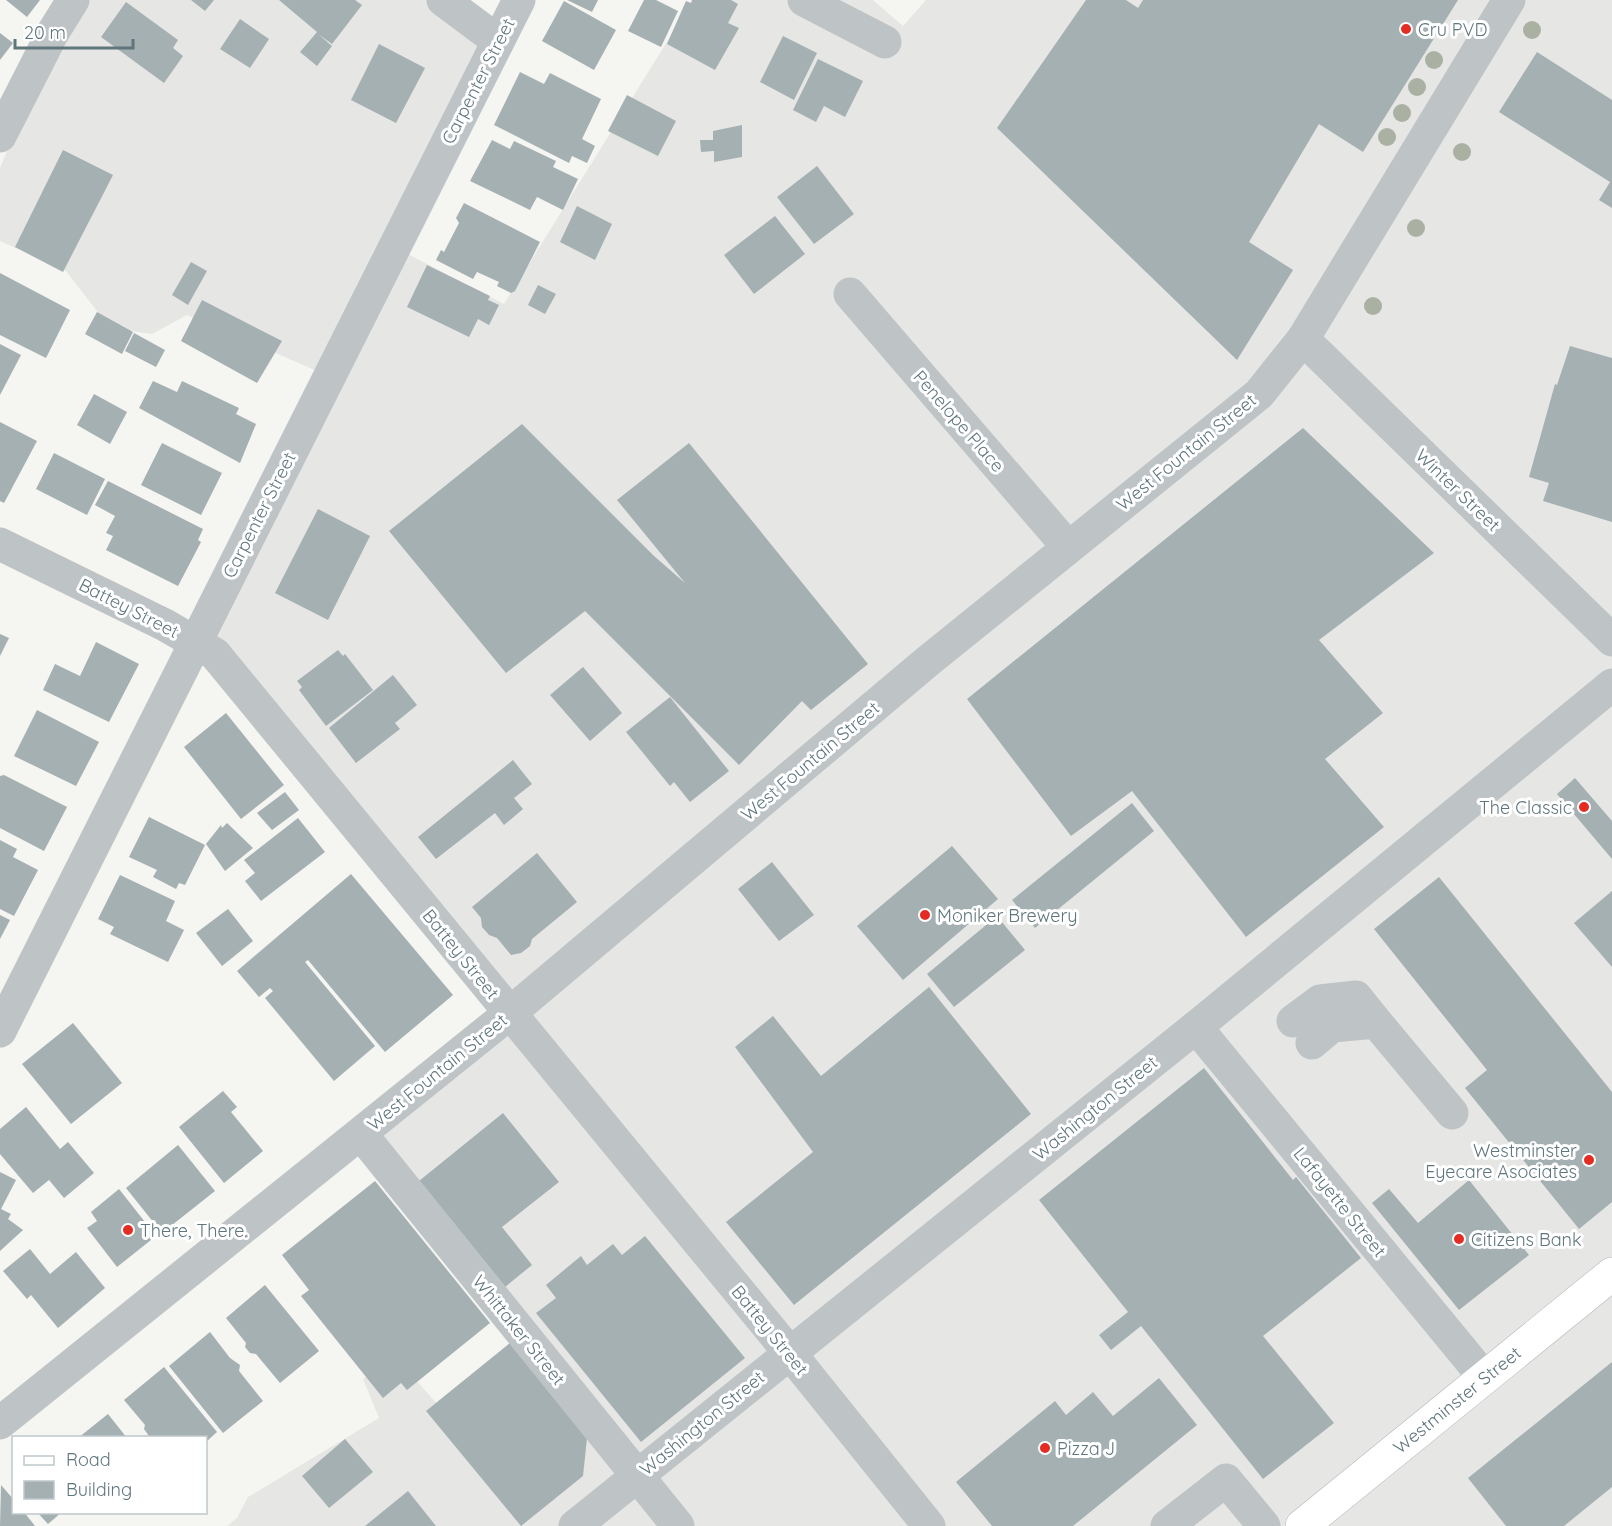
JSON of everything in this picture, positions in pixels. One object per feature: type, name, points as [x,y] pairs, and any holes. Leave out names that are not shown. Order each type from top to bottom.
[{"type":"main road","name":"Westminster Street","points":[[1302,1526],[1612,1274]]},
{"type":"street","points":[[0,136],[52,34],[73,0]]},
{"type":"street","points":[[443,0],[498,41]]},
{"type":"street","name":"Carpenter Street","points":[[0,1031],[519,0]]},
{"type":"street","points":[[804,0],[885,42]]},
{"type":"street","name":"West Fountain Street","points":[[0,1423],[510,1013],[1068,547],[1259,394],[1303,339],[1509,0]]},
{"type":"street","name":"Penelope Place","points":[[850,294],[1068,547]]},
{"type":"street","name":"Winter Street","points":[[1303,339],[1612,640]]},
{"type":"street","name":"Battey Street","points":[[0,544],[195,641],[215,654],[789,1352],[929,1526]]},
{"type":"street","name":"Washington Street","points":[[575,1526],[789,1352],[1196,1028],[1612,685]]},
{"type":"street","points":[[1302,1032],[1332,1026],[1376,1022],[1452,1113]]},
{"type":"street","name":"Lafayette Street","points":[[1196,1028],[1484,1377]]},
{"type":"street","name":"Whittaker Street","points":[[361,1134],[678,1526]]},
{"type":"street","points":[[1171,1525],[1226,1480],[1264,1526]]},
{"type":"shaded area","points":[[85,0],[457,0],[499,36],[404,252],[504,304],[693,0],[873,0],[903,26],[926,0],[1612,0],[1612,1526],[227,1526],[237,1518],[248,1497],[379,1418],[363,1379],[393,1354],[438,1405],[516,1346],[365,1147],[505,1031],[198,650],[331,377],[187,315],[152,334],[110,328],[66,271],[0,241],[0,168],[57,31]]},
{"type":"building","points":[[6,0],[40,0],[27,17]]},
{"type":"building","points":[[191,0],[214,0],[205,11]]},
{"type":"building","points":[[279,0],[355,0],[362,5],[332,44],[318,34],[332,46],[317,66],[300,52],[317,32]]},
{"type":"building","points":[[567,0],[598,0],[592,12]]},
{"type":"building","points":[[644,0],[656,0],[678,11],[661,47],[628,31]]},
{"type":"building","points":[[692,0],[731,0],[738,4],[728,23],[739,28],[715,70],[667,44],[686,1],[691,3]]},
{"type":"building","points":[[1086,0],[1126,0],[1138,8],[1143,0],[1458,0],[1363,152],[1319,124],[1249,242],[1293,270],[1237,360],[997,128]]},
{"type":"building","points":[[564,1],[616,30],[594,70],[542,41]]},
{"type":"building","points":[[126,2],[178,40],[173,48],[183,56],[164,83],[101,37]]},
{"type":"building","points":[[240,19],[269,39],[250,68],[220,49]]},
{"type":"building","points":[[0,33],[13,43],[0,60]]},
{"type":"building","points":[[783,36],[817,53],[794,100],[760,82]]},
{"type":"building","points":[[379,44],[425,68],[396,123],[351,100]]},
{"type":"building","points":[[1537,52],[1612,100],[1612,208],[1599,200],[1610,182],[1499,112]]},
{"type":"building","points":[[818,59],[863,81],[845,117],[824,106],[816,122],[793,110]]},
{"type":"building","points":[[520,72],[544,84],[550,73],[601,99],[582,139],[595,146],[587,163],[572,156],[569,163],[494,125]]},
{"type":"building","points":[[627,95],[676,121],[658,156],[608,131]]},
{"type":"building","points":[[742,125],[742,157],[714,162],[714,151],[701,152],[700,140],[713,140],[713,131]]},
{"type":"building","points":[[492,140],[510,149],[514,141],[556,161],[553,167],[578,179],[563,210],[537,197],[530,210],[470,181]]},
{"type":"building","points":[[63,150],[113,175],[63,272],[15,247]]},
{"type":"building","points":[[817,166],[854,214],[814,244],[777,197]]},
{"type":"building","points":[[464,203],[540,242],[515,291],[511,293],[497,286],[499,282],[477,272],[473,279],[436,260],[441,250],[444,252],[459,223],[456,218]]},
{"type":"building","points":[[577,206],[612,224],[595,260],[560,242]]},
{"type":"building","points":[[775,216],[805,254],[754,294],[724,255]]},
{"type":"building","points":[[191,262],[207,271],[188,305],[172,295]]},
{"type":"building","points":[[427,265],[490,296],[488,300],[499,305],[489,325],[478,319],[469,337],[407,307]]},
{"type":"building","points":[[0,273],[70,310],[46,358],[0,335]]},
{"type":"building","points":[[538,285],[556,294],[545,314],[528,305]]},
{"type":"building","points":[[202,300],[282,341],[257,383],[181,341]]},
{"type":"building","points":[[97,312],[133,332],[122,354],[85,334]]},
{"type":"building","points":[[134,333],[165,350],[156,367],[125,351]]},
{"type":"building","points":[[0,344],[21,355],[0,395]]},
{"type":"building","points":[[1570,346],[1612,358],[1612,522],[1543,501],[1549,483],[1529,477],[1555,384],[1557,385]]},
{"type":"building","points":[[153,381],[177,392],[182,381],[239,408],[236,414],[256,424],[240,463],[139,408]]},
{"type":"building","points":[[94,394],[127,412],[110,444],[77,425]]},
{"type":"building","points":[[0,422],[37,441],[4,503],[0,501]]},
{"type":"building","points":[[522,424],[654,556],[685,583],[617,500],[689,443],[868,664],[811,710],[802,701],[739,765],[585,611],[506,673],[389,531]]},
{"type":"building","points":[[1303,428],[1434,553],[1319,640],[1383,713],[1325,759],[1384,827],[1246,937],[1132,791],[1071,836],[967,699]]},
{"type":"building","points":[[162,443],[222,473],[201,515],[141,485]]},
{"type":"building","points":[[54,453],[105,479],[87,515],[36,489]]},
{"type":"building","points":[[108,481],[203,529],[198,540],[201,542],[178,586],[106,550],[113,536],[106,533],[115,516],[95,505]]},
{"type":"building","points":[[318,509],[370,536],[328,620],[275,593]]},
{"type":"building","points":[[0,634],[9,638],[0,656]]},
{"type":"building","points":[[96,642],[139,664],[109,722],[43,690],[55,664],[80,676]]},
{"type":"building","points":[[338,650],[343,656],[345,654],[373,690],[326,726],[299,690],[302,687],[297,681]]},
{"type":"building","points":[[583,667],[622,713],[590,741],[550,695]]},
{"type":"building","points":[[393,675],[417,705],[395,723],[400,729],[356,763],[329,728]]},
{"type":"building","points":[[670,697],[729,771],[690,802],[674,782],[670,786],[626,732]]},
{"type":"building","points":[[37,710],[99,742],[76,786],[14,756]]},
{"type":"building","points":[[226,713],[284,785],[241,819],[184,747]]},
{"type":"building","points":[[513,760],[532,784],[514,798],[523,809],[504,825],[495,813],[436,859],[418,837]]},
{"type":"building","points":[[4,775],[67,807],[44,851],[0,828],[0,776]]},
{"type":"building","name":"The Classic","points":[[1575,778],[1612,821],[1612,859],[1557,794]]},
{"type":"building","points":[[285,792],[299,810],[272,830],[257,813]]},
{"type":"building","points":[[1132,803],[1154,831],[1035,928],[1012,900]]},
{"type":"building","points":[[149,817],[205,845],[185,885],[179,883],[176,889],[153,877],[157,870],[129,857]]},
{"type":"building","points":[[298,818],[325,852],[261,901],[245,881],[255,873],[244,860]]},
{"type":"building","points":[[227,823],[253,848],[225,871],[206,844],[221,825],[222,828]]},
{"type":"building","points":[[0,840],[17,849],[13,857],[38,870],[14,916],[0,909]]},
{"type":"building","name":"Moniker Brewery","points":[[952,846],[998,899],[903,980],[857,926]]},
{"type":"building","points":[[537,853],[577,902],[532,939],[530,946],[521,953],[511,955],[497,938],[489,935],[482,927],[481,918],[472,907]]},
{"type":"building","points":[[772,862],[814,915],[779,941],[738,889]]},
{"type":"building","points":[[351,874],[453,995],[385,1052],[308,960],[305,962],[375,1046],[334,1081],[265,998],[273,991],[270,988],[259,997],[237,971]]},
{"type":"building","points":[[120,875],[175,901],[166,921],[184,930],[168,962],[110,934],[114,927],[98,919]]},
{"type":"building","points":[[1439,877],[1612,1092],[1612,1202],[1579,1229],[1465,1088],[1487,1070],[1374,929]]},
{"type":"building","points":[[1612,891],[1612,967],[1574,923]]},
{"type":"building","points":[[228,909],[253,941],[222,966],[196,933]]},
{"type":"building","points":[[0,915],[10,920],[0,939]]},
{"type":"building","points":[[997,916],[1025,950],[954,1007],[927,974]]},
{"type":"building","points":[[929,987],[1031,1114],[794,1305],[726,1222],[813,1152],[735,1047],[773,1016],[821,1076]]},
{"type":"building","points":[[73,1023],[122,1083],[71,1124],[22,1064]]},
{"type":"building","points":[[1204,1068],[1293,1180],[1296,1177],[1361,1258],[1263,1336],[1334,1423],[1263,1479],[1141,1326],[1111,1350],[1099,1335],[1128,1312],[1039,1200]]},
{"type":"building","points":[[223,1091],[237,1107],[231,1112],[263,1151],[224,1183],[179,1127]]},
{"type":"building","points":[[26,1107],[60,1149],[68,1142],[94,1173],[64,1198],[49,1180],[33,1193],[0,1154],[0,1129]]},
{"type":"building","points":[[503,1113],[559,1182],[502,1227],[532,1265],[505,1287],[419,1181]]},
{"type":"building","points":[[178,1145],[215,1191],[162,1233],[126,1188]]},
{"type":"building","points":[[0,1172],[16,1180],[1,1209],[11,1214],[8,1219],[23,1230],[0,1251]]},
{"type":"building","name":"Citizens Bank","points":[[1469,1180],[1529,1255],[1459,1310],[1372,1203],[1389,1189],[1418,1223]]},
{"type":"building","points":[[375,1181],[490,1323],[407,1390],[401,1383],[383,1398],[301,1296],[309,1290],[282,1255]]},
{"type":"building","points":[[119,1189],[156,1236],[117,1267],[87,1228],[97,1221],[91,1212]]},
{"type":"building","points":[[645,1236],[745,1358],[641,1442],[536,1313],[556,1298],[546,1285],[581,1256],[587,1265],[613,1244],[622,1255]]},
{"type":"building","points":[[30,1249],[50,1274],[76,1252],[105,1288],[58,1328],[31,1295],[27,1299],[3,1271]]},
{"type":"building","points":[[265,1285],[319,1351],[280,1383],[256,1354],[250,1353],[245,1347],[246,1343],[226,1318]]},
{"type":"building","points":[[210,1332],[230,1358],[240,1365],[239,1371],[263,1401],[223,1433],[169,1366]]},
{"type":"building","points":[[510,1343],[587,1438],[583,1476],[521,1526],[426,1411]]},
{"type":"building","points":[[1612,1362],[1612,1487],[1564,1526],[1506,1526],[1468,1478]]},
{"type":"building","points":[[164,1367],[217,1432],[207,1441],[207,1436],[149,1436],[144,1429],[145,1425],[124,1400]]},
{"type":"building","name":"Pizza J","points":[[1159,1378],[1197,1425],[1073,1526],[992,1526],[956,1482],[1055,1401],[1066,1415],[1093,1392],[1113,1416]]},
{"type":"building","points":[[108,1414],[125,1436],[80,1436]]},
{"type":"building","points":[[345,1439],[373,1472],[329,1508],[302,1476]]},
{"type":"building","points":[[1,1485],[12,1498],[12,1514],[26,1514],[35,1526],[0,1526]]},
{"type":"building","points":[[408,1491],[436,1526],[365,1526]]},
{"type":"building","points":[[39,1514],[60,1514],[48,1524]]},
{"type":"place","name":"Cru PVD","points":[[1406,29]]},
{"type":"place","name":"The Classic","points":[[1584,807]]},
{"type":"place","name":"Moniker Brewery","points":[[925,915]]},
{"type":"place","name":"Westminster Eyecare Asociates","points":[[1589,1160]]},
{"type":"place","name":"There, There.","points":[[128,1230]]},
{"type":"place","name":"Citizens Bank","points":[[1459,1239]]},
{"type":"place","name":"Pizza J","points":[[1045,1448]]}]
